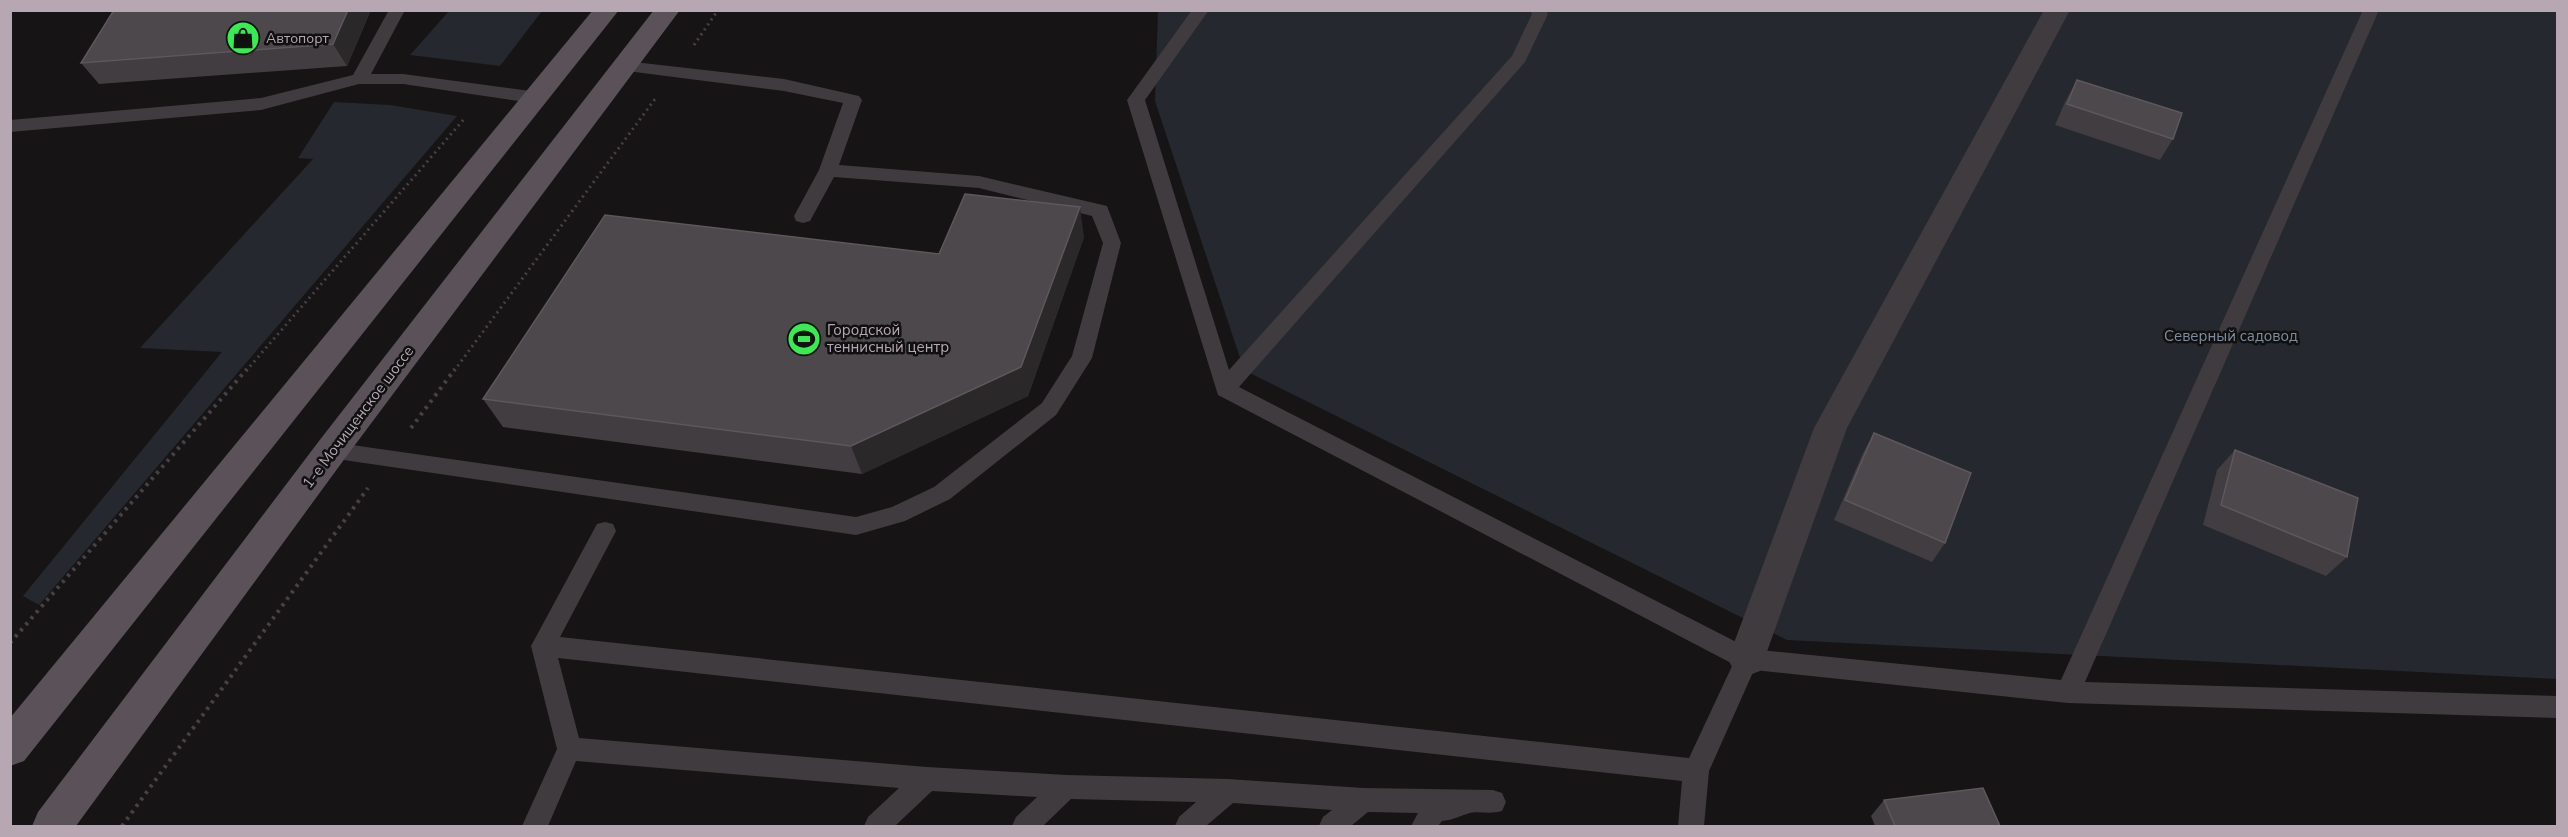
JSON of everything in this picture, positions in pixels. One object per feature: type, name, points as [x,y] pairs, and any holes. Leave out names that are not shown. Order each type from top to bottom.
[{"type":"main road","points":[[10,748],[607,10]]},
{"type":"main road","name":"1-е Мочищенское шоссе","points":[[52,826],[332,451],[668,10]]},
{"type":"street","points":[[1747,659],[1831,428],[2057,10]]},
{"type":"lane","points":[[359,79],[397,10]]},
{"type":"lane","points":[[1201,10],[1136,100],[1225,389],[1747,659],[2068,692],[2558,707]]},
{"type":"lane","points":[[1225,389],[1518,58],[1540,14],[1538,10]]},
{"type":"lane","points":[[2068,692],[2370,10]]},
{"type":"lane","points":[[625,66],[784,85],[854,100],[828,170],[803,216]]},
{"type":"lane","points":[[10,126],[261,104],[359,79],[403,79],[538,98]]},
{"type":"lane","points":[[332,451],[856,526],[897,515],[942,493],[1049,409],[1082,358],[1112,243],[1100,212],[979,182],[828,170]]},
{"type":"lane","points":[[535,826],[569,749],[543,646],[605,531]]},
{"type":"lane","points":[[543,646],[1696,771]]},
{"type":"lane","points":[[1691,826],[1696,771],[1747,659]]},
{"type":"lane","points":[[569,749],[927,779],[1066,787],[1228,791],[1363,800],[1493,802],[1436,809],[1424,826]]},
{"type":"lane","points":[[877,826],[927,779]]},
{"type":"lane","points":[[1024,826],[1066,787]]},
{"type":"lane","points":[[1188,826],[1228,791]]},
{"type":"lane","points":[[1332,826],[1363,800]]},
{"type":"path","points":[[122,826],[389,459],[676,71],[718,10]]},
{"type":"path","points":[[10,643],[492,90]]},
{"type":"green space","points":[[449,11],[542,11],[500,66],[410,55]]},
{"type":"green space","name":"Северный садовод","points":[[1158,11],[2557,11],[2557,679],[1787,640],[1244,370],[1155,101]]},
{"type":"green space","points":[[334,102],[390,105],[457,116],[39,605],[23,596],[222,352],[140,348],[313,159],[298,158]]},
{"type":"building","points":[[114,10],[348,10],[333,44],[81,63]]},
{"type":"building","points":[[2077,80],[2182,113],[2173,139],[2067,104]]},
{"type":"building","name":"Городской теннисный центр","points":[[965,194],[1080,207],[1021,367],[851,446],[483,399],[605,215],[939,254]]},
{"type":"building","points":[[1874,433],[1971,473],[1945,543],[1845,500]]},
{"type":"building","points":[[2235,450],[2358,498],[2347,557],[2221,505]]},
{"type":"building","points":[[1983,788],[2000,826],[1895,826],[1884,800]]},
{"type":"place","name":"Автопорт","points":[[243,38]]},
{"type":"place","name":"Городской теннисный центр","points":[[804,339]]}]
